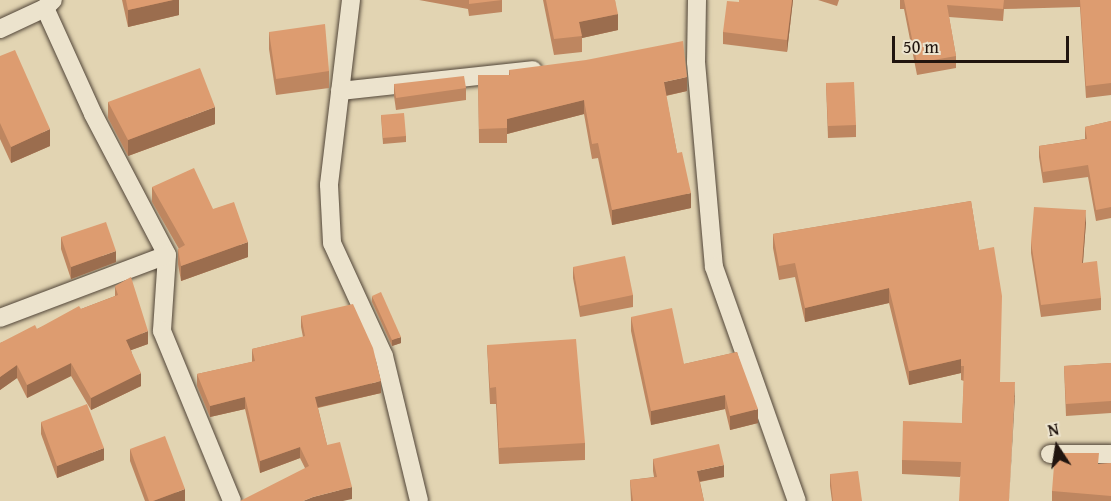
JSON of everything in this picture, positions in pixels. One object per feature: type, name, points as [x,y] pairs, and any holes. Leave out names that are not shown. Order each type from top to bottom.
[{"type":"street","points":[[351,0],[329,185],[332,243],[384,356],[418,501]]},
{"type":"street","points":[[697,0],[696,62],[714,267],[797,501]]},
{"type":"street","points":[[0,29],[49,4],[93,114],[167,255],[162,331],[232,501]]},
{"type":"street","points":[[680,44],[691,42],[696,62]]},
{"type":"street","points":[[340,91],[549,68]]},
{"type":"street","points":[[0,318],[167,255]]},
{"type":"street","points":[[1050,454],[1111,454]]},
{"type":"building","points":[[126,0],[173,0],[128,10]]},
{"type":"building","points":[[469,0],[502,0],[469,4]]},
{"type":"building","points":[[546,0],[615,0],[618,14],[579,22],[582,36],[554,39]]},
{"type":"building","points":[[739,0],[792,0],[787,40],[723,32],[727,1],[739,2]]},
{"type":"building","points":[[904,0],[1004,0],[1003,9],[947,5],[956,56],[917,63]]},
{"type":"building","points":[[1080,0],[1111,0],[1111,83],[1086,86]]},
{"type":"building","points":[[325,24],[329,71],[276,79],[269,32]]},
{"type":"building","points":[[683,41],[687,77],[664,82],[677,153],[682,152],[691,193],[612,210],[598,143],[592,144],[584,100],[507,119],[507,128],[479,129],[478,75],[510,75],[509,70],[586,60]]},
{"type":"building","points":[[15,50],[50,129],[11,147],[0,123],[0,56]]},
{"type":"building","points":[[200,68],[215,107],[128,140],[108,102]]},
{"type":"building","points":[[464,76],[466,88],[396,98],[394,84]]},
{"type":"building","points":[[854,82],[856,125],[828,126],[826,83]]},
{"type":"building","points":[[404,113],[406,136],[383,138],[381,115]]},
{"type":"building","points":[[1111,121],[1111,207],[1096,210],[1088,165],[1043,172],[1039,146],[1087,139],[1085,127]]},
{"type":"building","points":[[194,168],[213,209],[234,202],[248,242],[181,266],[178,249],[185,245],[152,187]]},
{"type":"building","points":[[971,201],[979,250],[994,247],[1002,296],[1000,382],[1015,382],[1009,501],[959,501],[961,462],[902,460],[903,421],[962,423],[964,366],[961,366],[961,359],[909,371],[889,288],[805,308],[795,263],[779,266],[773,234]]},
{"type":"building","points":[[1034,207],[1086,210],[1082,263],[1097,261],[1101,298],[1041,305],[1031,242]]},
{"type":"building","points":[[106,222],[116,251],[71,267],[61,237]]},
{"type":"building","points":[[625,256],[633,295],[580,306],[573,267]]},
{"type":"building","points":[[131,277],[148,331],[126,340],[141,373],[91,398],[71,363],[27,385],[17,365],[0,377],[0,343],[35,325],[37,329],[79,306],[81,309],[118,295],[115,286]]},
{"type":"building","points":[[381,292],[401,337],[392,340],[372,296]]},
{"type":"building","points":[[353,304],[373,348],[381,381],[315,397],[327,445],[340,442],[352,487],[303,501],[240,501],[309,466],[300,447],[260,461],[245,397],[210,406],[197,374],[255,361],[252,349],[305,336],[301,316]]},
{"type":"building","points":[[672,308],[684,364],[737,352],[758,409],[730,416],[725,395],[651,411],[631,317]]},
{"type":"building","points":[[576,339],[585,443],[499,448],[496,387],[490,388],[487,345]]},
{"type":"building","points":[[1111,363],[1111,401],[1066,404],[1064,366]]},
{"type":"building","points":[[87,404],[104,448],[57,466],[41,422]]},
{"type":"building","points":[[165,436],[185,489],[149,501],[130,449]]},
{"type":"building","points":[[719,444],[724,465],[697,471],[704,501],[633,501],[630,480],[657,477],[653,459]]},
{"type":"building","points":[[1055,453],[1099,453],[1098,464],[1111,463],[1111,496],[1052,491]]},
{"type":"building","points":[[858,471],[862,501],[833,501],[830,474]]}]
